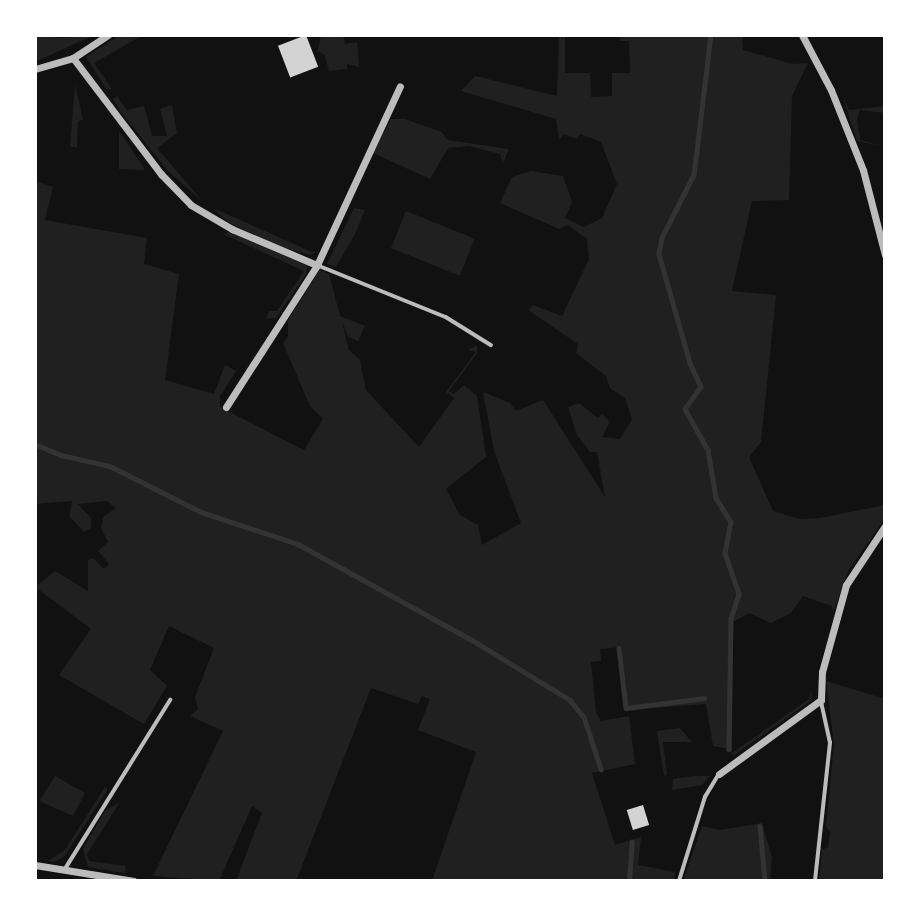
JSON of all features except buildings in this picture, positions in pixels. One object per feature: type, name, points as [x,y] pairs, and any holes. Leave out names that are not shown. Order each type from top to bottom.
[{"type":"street","points":[[35,69],[73,58],[108,35]]},
{"type":"street","points":[[802,35],[831,90],[863,170],[885,255]]},
{"type":"street","points":[[73,58],[161,174],[191,205],[232,229],[317,265]]},
{"type":"street","points":[[226,407],[317,265],[400,86]]},
{"type":"street","points":[[719,774],[821,700],[822,672],[846,585],[885,526]]},
{"type":"street","points":[[35,865],[134,881]]},
{"type":"lane","points":[[317,265],[446,317],[491,345]]},
{"type":"lane","points":[[64,871],[170,700]]},
{"type":"lane","points":[[815,881],[830,743],[821,700]]},
{"type":"lane","points":[[679,881],[705,797],[719,774]]},
{"type":"shaded area","points":[[35,35],[60,38],[94,35],[35,62]]},
{"type":"shaded area","points":[[120,35],[143,35],[94,63],[112,89],[106,89],[86,57]]},
{"type":"shaded area","points":[[321,35],[343,35],[345,44],[357,42],[359,67],[347,64],[347,69],[329,71],[325,55],[318,51]]},
{"type":"shaded area","points":[[559,35],[565,35],[565,73],[590,73],[591,97],[612,96],[612,73],[630,73],[629,41],[620,41],[620,35],[742,35],[743,50],[793,64],[808,63],[792,96],[789,200],[752,201],[732,291],[776,295],[761,442],[749,457],[773,511],[799,519],[820,518],[885,505],[885,518],[848,571],[833,613],[832,606],[803,596],[791,613],[771,623],[749,613],[733,622],[732,753],[809,699],[811,691],[812,700],[733,756],[730,749],[713,746],[706,704],[628,710],[621,647],[600,649],[601,661],[591,662],[596,713],[601,721],[629,716],[635,764],[592,773],[615,845],[641,837],[638,865],[675,872],[674,881],[432,881],[476,752],[418,730],[430,699],[422,696],[418,704],[371,688],[296,881],[236,881],[262,813],[252,806],[219,881],[153,876],[223,731],[190,716],[198,709],[195,697],[214,648],[169,626],[150,670],[167,686],[144,724],[59,675],[91,629],[35,587],[55,571],[88,591],[88,560],[93,558],[104,569],[109,564],[98,551],[108,542],[101,528],[103,517],[116,508],[107,501],[78,504],[91,518],[91,528],[84,532],[69,516],[72,501],[35,504],[35,181],[53,187],[45,220],[147,238],[144,264],[179,274],[165,380],[214,394],[225,365],[236,371],[220,396],[220,407],[304,450],[323,419],[310,406],[283,343],[288,337],[288,320],[320,270],[329,274],[340,316],[365,326],[358,341],[348,337],[342,322],[349,350],[360,360],[366,390],[419,447],[454,398],[446,392],[476,352],[468,350],[477,345],[477,353],[449,391],[454,394],[464,385],[477,396],[486,457],[446,489],[460,515],[478,525],[482,545],[521,523],[494,451],[483,392],[510,403],[516,411],[543,400],[605,497],[597,452],[590,452],[577,435],[568,407],[579,403],[598,418],[602,414],[610,422],[602,437],[620,439],[632,420],[625,398],[610,388],[606,376],[576,353],[578,344],[528,310],[533,305],[562,316],[589,259],[587,239],[568,225],[559,229],[500,203],[512,177],[531,171],[563,176],[572,202],[565,218],[584,227],[602,218],[617,184],[601,142],[580,134],[577,139],[564,134],[559,140],[556,119],[461,91],[475,76],[557,96]]},
{"type":"shaded area","points":[[75,84],[83,120],[78,121],[77,147],[70,147]]},
{"type":"shaded area","points":[[841,91],[849,110],[885,106],[885,113],[860,110],[857,119],[860,140],[885,147],[857,141]]},
{"type":"shaded area","points":[[117,96],[127,110],[144,106],[152,136],[167,136],[160,109],[172,105],[177,133],[157,148],[203,202],[167,170],[120,111],[113,99]]},
{"type":"shaded area","points":[[391,119],[405,119],[442,132],[447,140],[509,149],[503,163],[500,154],[469,146],[448,148],[430,179],[373,153]]},
{"type":"shaded area","points":[[119,131],[145,170],[119,169]]},
{"type":"shaded area","points":[[213,208],[312,252],[318,251],[311,255],[281,247],[228,222]]},
{"type":"shaded area","points":[[354,208],[365,210],[355,234],[336,267],[327,264]]},
{"type":"shaded area","points":[[406,211],[475,239],[460,276],[391,248]]},
{"type":"shaded area","points":[[229,232],[308,265],[306,274],[276,318],[266,319],[269,311],[277,311],[304,271],[223,234]]},
{"type":"shaded area","points":[[826,681],[885,699],[885,881],[819,881],[822,850],[828,847],[830,832],[826,826],[834,744]]},
{"type":"shaded area","points":[[680,728],[692,742],[663,742],[667,775],[664,776],[657,731]]},
{"type":"shaded area","points":[[55,776],[85,793],[73,816],[39,801]]},
{"type":"shaded area","points":[[710,776],[702,785],[672,790],[673,779]]},
{"type":"shaded area","points":[[105,787],[108,789],[64,857],[54,862],[35,857],[49,860],[65,850]]},
{"type":"shaded area","points":[[120,802],[87,854],[89,861],[126,866],[125,873],[88,867],[83,849],[105,811]]},
{"type":"shaded area","points":[[762,823],[772,857],[770,881],[683,881],[702,826],[720,830]]},
{"type":"waterway","points":[[711,35],[694,175],[662,238],[659,254],[690,363],[701,387],[685,409],[708,450],[716,498],[731,522],[725,553],[739,594],[731,618],[729,749]]},
{"type":"waterway","points":[[35,444],[61,455],[110,466],[201,512],[298,544],[477,643],[570,700],[584,717],[601,769]]},
{"type":"waterway","points":[[619,648],[626,708],[704,698]]},
{"type":"waterway","points":[[760,826],[765,881]]},
{"type":"waterway","points":[[629,881],[632,842]]}]
